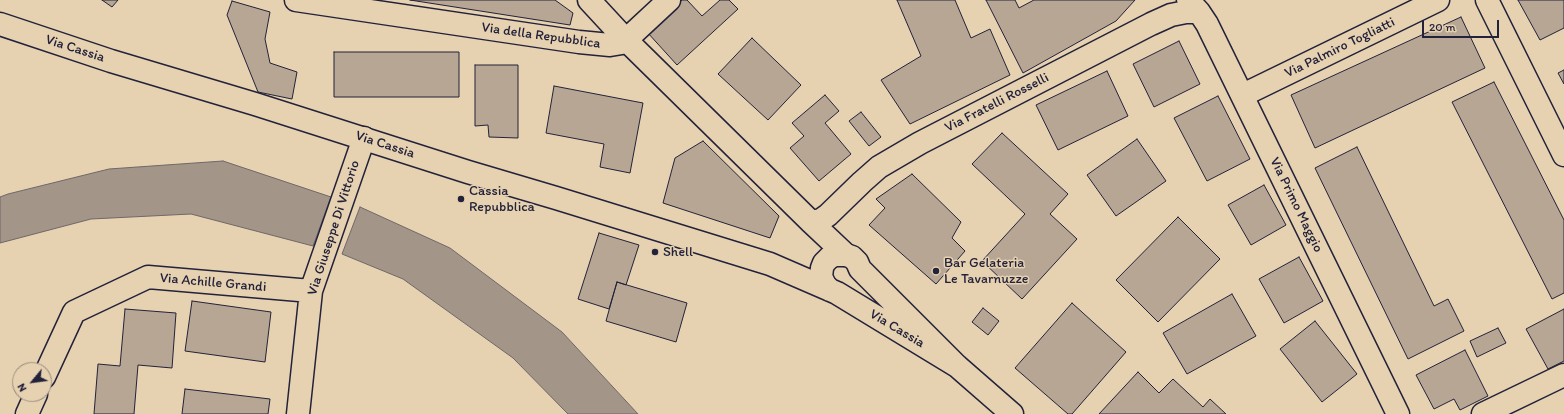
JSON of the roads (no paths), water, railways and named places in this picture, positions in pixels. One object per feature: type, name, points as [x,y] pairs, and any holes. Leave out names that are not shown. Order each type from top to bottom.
[{"type":"street","name":"Via della Repubblica","points":[[296,0],[579,42],[610,45],[622,43],[626,40]]},
{"type":"street","points":[[626,40],[669,0]]},
{"type":"street","name":"Via Palmiro Togliatti","points":[[1243,95],[1438,0]]},
{"type":"street","points":[[1487,0],[1564,155]]},
{"type":"street","points":[[598,5],[626,40],[792,204],[810,222],[853,262],[859,282],[855,288],[849,292],[833,292],[825,285],[822,277],[822,268],[824,263],[792,204]]},
{"type":"street","name":"Via Primo Maggio","points":[[1193,6],[1207,24],[1243,95],[1398,414]]},
{"type":"street","name":"Via Fratelli Rosselli","points":[[810,222],[821,220],[828,215],[879,167],[920,143],[1151,24],[1172,15],[1186,12],[1193,6]]},
{"type":"street","name":"Via Cassia","points":[[0,24],[111,61],[770,264],[833,292],[957,366]]},
{"type":"street","name":"Via Giuseppe Di Vittorio","points":[[298,414],[311,291],[364,138]]},
{"type":"street","name":"Via Cassia","points":[[770,264],[793,267],[824,263],[834,255],[853,262],[957,366],[1012,414]]},
{"type":"street","name":"Via Achille Grandi","points":[[51,362],[74,312],[148,277],[311,291]]},
{"type":"street","points":[[1483,414],[1564,375]]},
{"type":"street","points":[[27,414],[32,402]]},
{"type":"place","name":"Cassia Repubblica","points":[[461,199]]},
{"type":"place","name":"Shell","points":[[655,252]]},
{"type":"place","name":"Bar Gelateria Le Tavarnuzze","points":[[936,271]]}]
